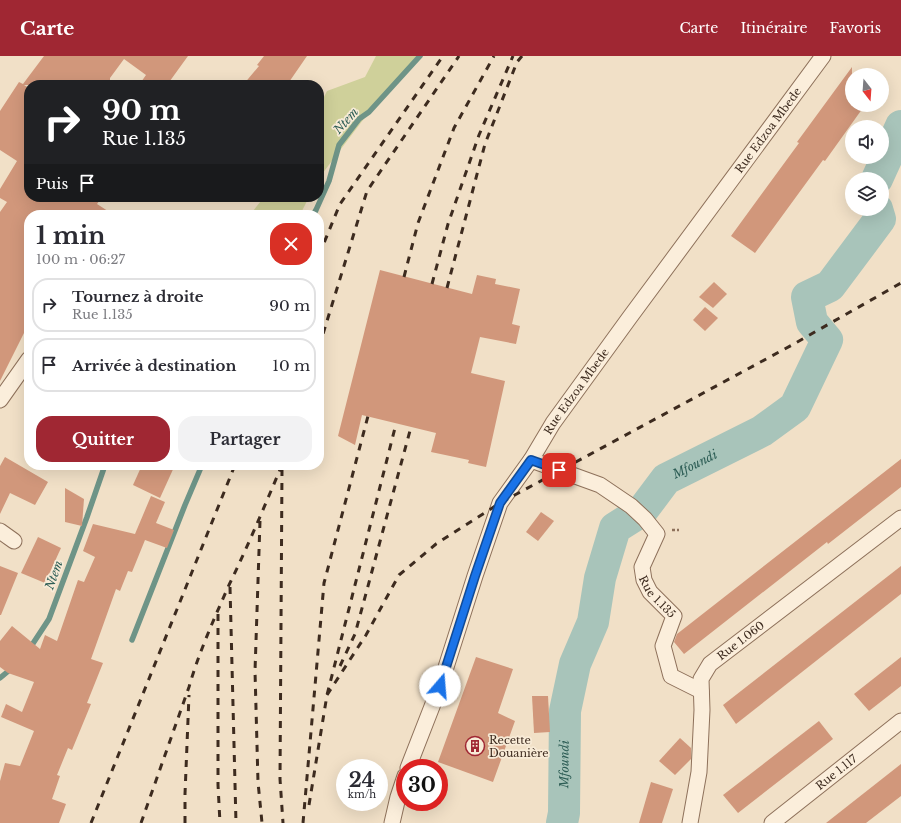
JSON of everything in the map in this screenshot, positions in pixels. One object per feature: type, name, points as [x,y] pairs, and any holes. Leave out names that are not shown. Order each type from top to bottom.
[{"type":"street","name":"Rue Edzoa Mbede","points":[[412,759],[440,686],[500,503],[531,460],[553,423],[823,56]]},
{"type":"street","points":[[0,400],[24,366]]},
{"type":"street","name":"Rue 1.135","points":[[531,460],[600,485],[631,506],[645,519],[656,534],[642,567],[644,580],[650,592],[674,616],[663,646],[671,676],[702,691]]},
{"type":"street","name":"Rue 1.060","points":[[690,823],[699,772],[702,710],[701,679],[710,664],[901,518]]},
{"type":"street","points":[[0,531],[14,541]]},
{"type":"street","name":"Rue 1.117","points":[[772,823],[901,721]]},
{"type":"street","points":[[392,823],[396,805]]},
{"type":"green space","points":[[376,56],[420,56],[369,112],[324,171],[324,97],[327,91],[365,77]]},
{"type":"green space","points":[[260,202],[306,202],[302,210],[254,210]]},
{"type":"building","points":[[44,56],[188,56],[171,80],[142,80],[146,75],[124,59],[110,80],[26,80]]},
{"type":"building","points":[[264,56],[307,56],[290,80],[247,80],[259,66],[257,65]]},
{"type":"building","points":[[845,77],[845,112],[860,112],[854,120],[845,120],[845,133],[825,161],[823,160],[755,253],[731,236],[799,143],[797,142]]},
{"type":"building","points":[[19,82],[23,84],[24,83],[24,202],[98,202],[97,204],[106,210],[24,210],[24,333],[0,381],[0,212],[7,202],[0,198],[0,189],[17,161],[0,150],[0,111]]},
{"type":"building","points":[[380,270],[472,294],[477,275],[496,279],[495,284],[520,289],[512,324],[520,326],[516,344],[480,337],[471,373],[505,381],[486,467],[468,463],[469,460],[431,452],[436,433],[362,415],[355,445],[338,436]]},
{"type":"building","points":[[714,282],[727,294],[713,308],[699,297]]},
{"type":"building","points":[[705,307],[718,318],[705,331],[693,320]]},
{"type":"building","points":[[5,457],[24,468],[24,470],[27,470],[48,482],[35,505],[10,493],[0,514],[0,466]]},
{"type":"building","points":[[901,459],[901,487],[828,544],[827,542],[684,654],[674,642],[677,634]]},
{"type":"building","points":[[140,470],[173,470],[160,498],[133,485]]},
{"type":"building","points":[[65,488],[84,499],[82,526],[65,522]]},
{"type":"building","points":[[151,496],[165,502],[156,523],[174,530],[167,548],[145,540],[132,572],[128,571],[120,591],[116,589],[91,659],[103,663],[87,703],[91,704],[72,750],[68,748],[57,775],[60,776],[52,799],[66,804],[59,823],[0,823],[0,781],[5,763],[20,766],[34,731],[1,717],[6,704],[22,712],[34,682],[8,673],[0,667],[0,641],[12,626],[40,649],[45,635],[57,641],[78,580],[84,582],[95,557],[83,551],[93,524],[135,534]]},
{"type":"building","points":[[541,512],[554,521],[538,541],[526,532]]},
{"type":"building","points":[[38,537],[61,548],[45,583],[21,573]]},
{"type":"building","points":[[0,566],[18,573],[1,615],[0,615]]},
{"type":"building","points":[[901,566],[901,594],[736,724],[723,705]]},
{"type":"building","points":[[476,657],[513,669],[498,713],[515,721],[493,782],[448,766],[448,759],[439,759]]},
{"type":"building","points":[[901,657],[901,686],[869,711],[854,694]]},
{"type":"building","points":[[532,696],[548,696],[550,732],[534,733]]},
{"type":"building","points":[[819,721],[833,739],[738,813],[723,795]]},
{"type":"building","points":[[680,738],[691,748],[691,759],[675,775],[659,761]]},
{"type":"building","points":[[901,764],[901,796],[866,823],[826,823]]},
{"type":"building","points":[[651,782],[673,789],[662,823],[639,823]]},
{"type":"waterway","name":"Ntem","points":[[324,192],[329,181],[339,145],[359,119],[369,112],[420,56]]},
{"type":"waterway","name":"Mfoundi","points":[[880,172],[901,126]]},
{"type":"waterway","name":"Ntem","points":[[316,210],[320,202]]},
{"type":"waterway","name":"Mfoundi","points":[[562,823],[564,813],[565,711],[575,664],[593,622],[600,578],[615,528],[642,511],[666,479],[762,431],[795,407],[827,340],[812,322],[807,297],[830,286],[880,219],[879,216]]},
{"type":"waterway","name":"Ntem","points":[[30,648],[49,619],[103,470]]},
{"type":"waterway","points":[[132,640],[200,470]]},
{"type":"waterway","name":"Ntem","points":[[0,678],[12,668]]},
{"type":"railway","points":[[324,243],[340,204],[443,56]]},
{"type":"railway","points":[[324,331],[367,191],[459,56]]},
{"type":"railway","points":[[404,277],[418,223],[454,128],[494,56]]},
{"type":"railway","points":[[432,284],[448,224],[479,135],[513,56]]},
{"type":"railway","points":[[447,288],[485,144],[517,62],[522,56]]},
{"type":"railway","points":[[327,695],[366,635],[399,575],[436,544],[500,503],[792,345],[901,283]]},
{"type":"railway","points":[[303,823],[324,583],[368,416]]},
{"type":"railway","points":[[309,805],[327,695],[396,424]]},
{"type":"railway","points":[[340,666],[355,634],[411,427]]},
{"type":"railway","points":[[91,823],[233,470]]},
{"type":"railway","points":[[141,823],[202,648],[280,470]]},
{"type":"railway","points":[[282,470],[280,779],[283,823]]},
{"type":"railway","points":[[260,521],[255,671],[258,782],[262,823]]},
{"type":"railway","points":[[230,587],[236,823]]},
{"type":"railway","points":[[218,614],[218,785],[220,823]]},
{"type":"railway","points":[[185,823],[189,695]]},
{"type":"place","name":"Recette Douanière","points":[[475,746]]},
{"type":"route","points":[[440,686],[500,503],[531,460],[559,470]]}]
